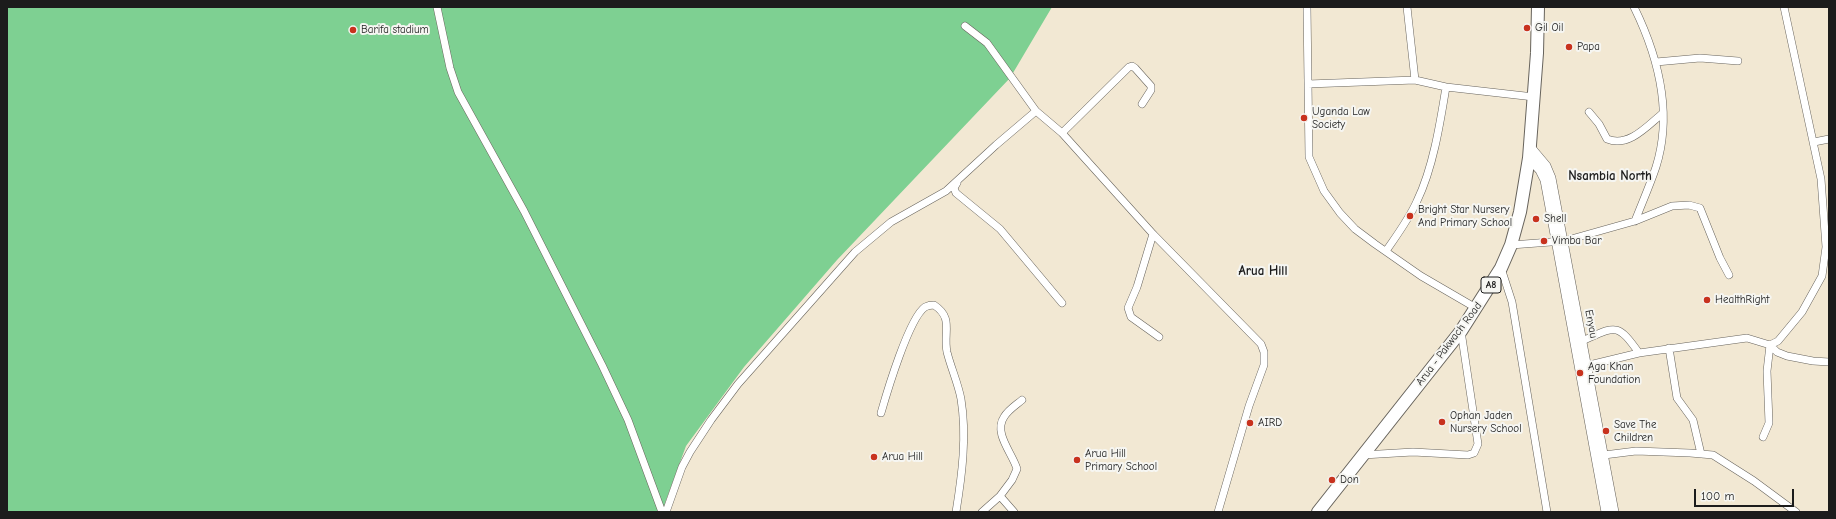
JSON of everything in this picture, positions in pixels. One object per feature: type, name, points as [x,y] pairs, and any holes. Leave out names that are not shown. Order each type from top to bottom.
[{"type":"main road","name":"Arua - Pakwach Road","points":[[1318,512],[1461,331],[1501,268],[1511,245],[1520,212],[1530,152],[1538,7]]},
{"type":"street","points":[[437,7],[450,68],[458,92],[524,211],[602,365],[628,420],[662,512]]},
{"type":"street","points":[[1307,7],[1309,157],[1317,179],[1340,213],[1355,229],[1421,276],[1476,308]]},
{"type":"street","points":[[1407,7],[1415,80]]},
{"type":"street","points":[[1634,7],[1644,28],[1656,62],[1660,79],[1663,113],[1662,144],[1656,167],[1634,221]]},
{"type":"street","points":[[1770,345],[1778,341],[1798,318],[1826,278],[1827,238],[1820,179],[1814,142],[1784,7]]},
{"type":"street","points":[[965,26],[987,43],[1036,111],[1062,133],[1153,234],[1261,344],[1264,352],[1264,365],[1249,406],[1218,512]]},
{"type":"street","points":[[1656,62],[1700,58],[1738,61]]},
{"type":"street","points":[[1062,133],[1128,67],[1132,66],[1136,68],[1151,86],[1151,90],[1142,104]]},
{"type":"street","points":[[1308,84],[1415,80],[1446,87],[1534,97]]},
{"type":"street","points":[[1386,251],[1418,200],[1435,143],[1446,87]]},
{"type":"street","points":[[666,512],[682,467],[704,430],[738,384],[822,287],[855,252],[891,222],[946,192],[996,145],[1036,111]]},
{"type":"street","points":[[1589,112],[1607,139],[1617,140],[1632,137],[1663,113]]},
{"type":"street","points":[[1814,142],[1829,140]]},
{"type":"street","name":"Enyau","points":[[1530,152],[1545,180],[1560,241],[1582,341],[1583,366],[1604,455],[1614,512]]},
{"type":"street","points":[[1820,179],[1829,178]]},
{"type":"street","points":[[957,183],[954,188],[956,193],[1000,229],[1062,303]]},
{"type":"street","points":[[1511,245],[1560,241],[1634,221],[1672,206],[1689,205],[1700,208],[1720,258],[1730,275]]},
{"type":"street","points":[[1153,234],[1137,288],[1128,308],[1131,317],[1159,337]]},
{"type":"street","name":"Enyau","points":[[1560,241],[1583,366],[1606,512]]},
{"type":"street","points":[[1501,268],[1512,302],[1547,512]]},
{"type":"street","points":[[880,413],[905,341],[919,313],[926,306],[934,305],[941,310],[946,318],[947,351],[960,398],[963,421],[964,442],[956,512]]},
{"type":"street","points":[[1582,341],[1604,331],[1616,329],[1626,335],[1639,353]]},
{"type":"street","points":[[1363,455],[1413,452],[1468,455],[1474,453],[1478,444],[1461,331]]},
{"type":"street","points":[[1583,366],[1639,353],[1747,338],[1770,345],[1777,352],[1786,356],[1813,361],[1829,362]]},
{"type":"street","points":[[1763,437],[1769,423],[1767,371],[1770,345]]},
{"type":"street","points":[[1669,348],[1677,398],[1693,420],[1701,454]]},
{"type":"street","points":[[982,512],[1000,496],[1012,480],[1017,469],[1002,435],[1002,420],[1005,415],[1022,400]]},
{"type":"street","points":[[1604,455],[1636,452],[1713,455],[1720,458],[1796,512]]},
{"type":"street","points":[[1000,496],[1014,512]]},
{"type":"green space","points":[[7,7],[1052,7],[1010,78],[837,260],[744,367],[686,446],[665,503],[664,512],[7,512]]},
{"type":"place","name":"Gil Oil","points":[[1527,28]]},
{"type":"place","name":"Barifa stadium","points":[[353,30]]},
{"type":"place","name":"Papa","points":[[1569,47]]},
{"type":"place","name":"Uganda Law Society","points":[[1304,118]]},
{"type":"place","name":"Bright Star Nursery And Primary School","points":[[1410,216]]},
{"type":"place","name":"Shell","points":[[1536,219]]},
{"type":"place","name":"Vimba Bar","points":[[1544,241]]},
{"type":"place","name":"HealthRight","points":[[1707,300]]},
{"type":"place","name":"Aga Khan Foundation","points":[[1580,373]]},
{"type":"place","name":"Ophan Jaden Nursery School","points":[[1442,422]]},
{"type":"place","name":"AIRD","points":[[1250,423]]},
{"type":"place","name":"Save The Children","points":[[1606,431]]},
{"type":"place","name":"Arua Hill","points":[[874,457]]},
{"type":"place","name":"Arua Hill Primary School","points":[[1077,460]]},
{"type":"place","name":"Don","points":[[1332,480]]},
{"type":"district","name":"Nsambia North","points":[[1610,176]]},
{"type":"district","name":"Arua Hill","points":[[1263,271]]}]
